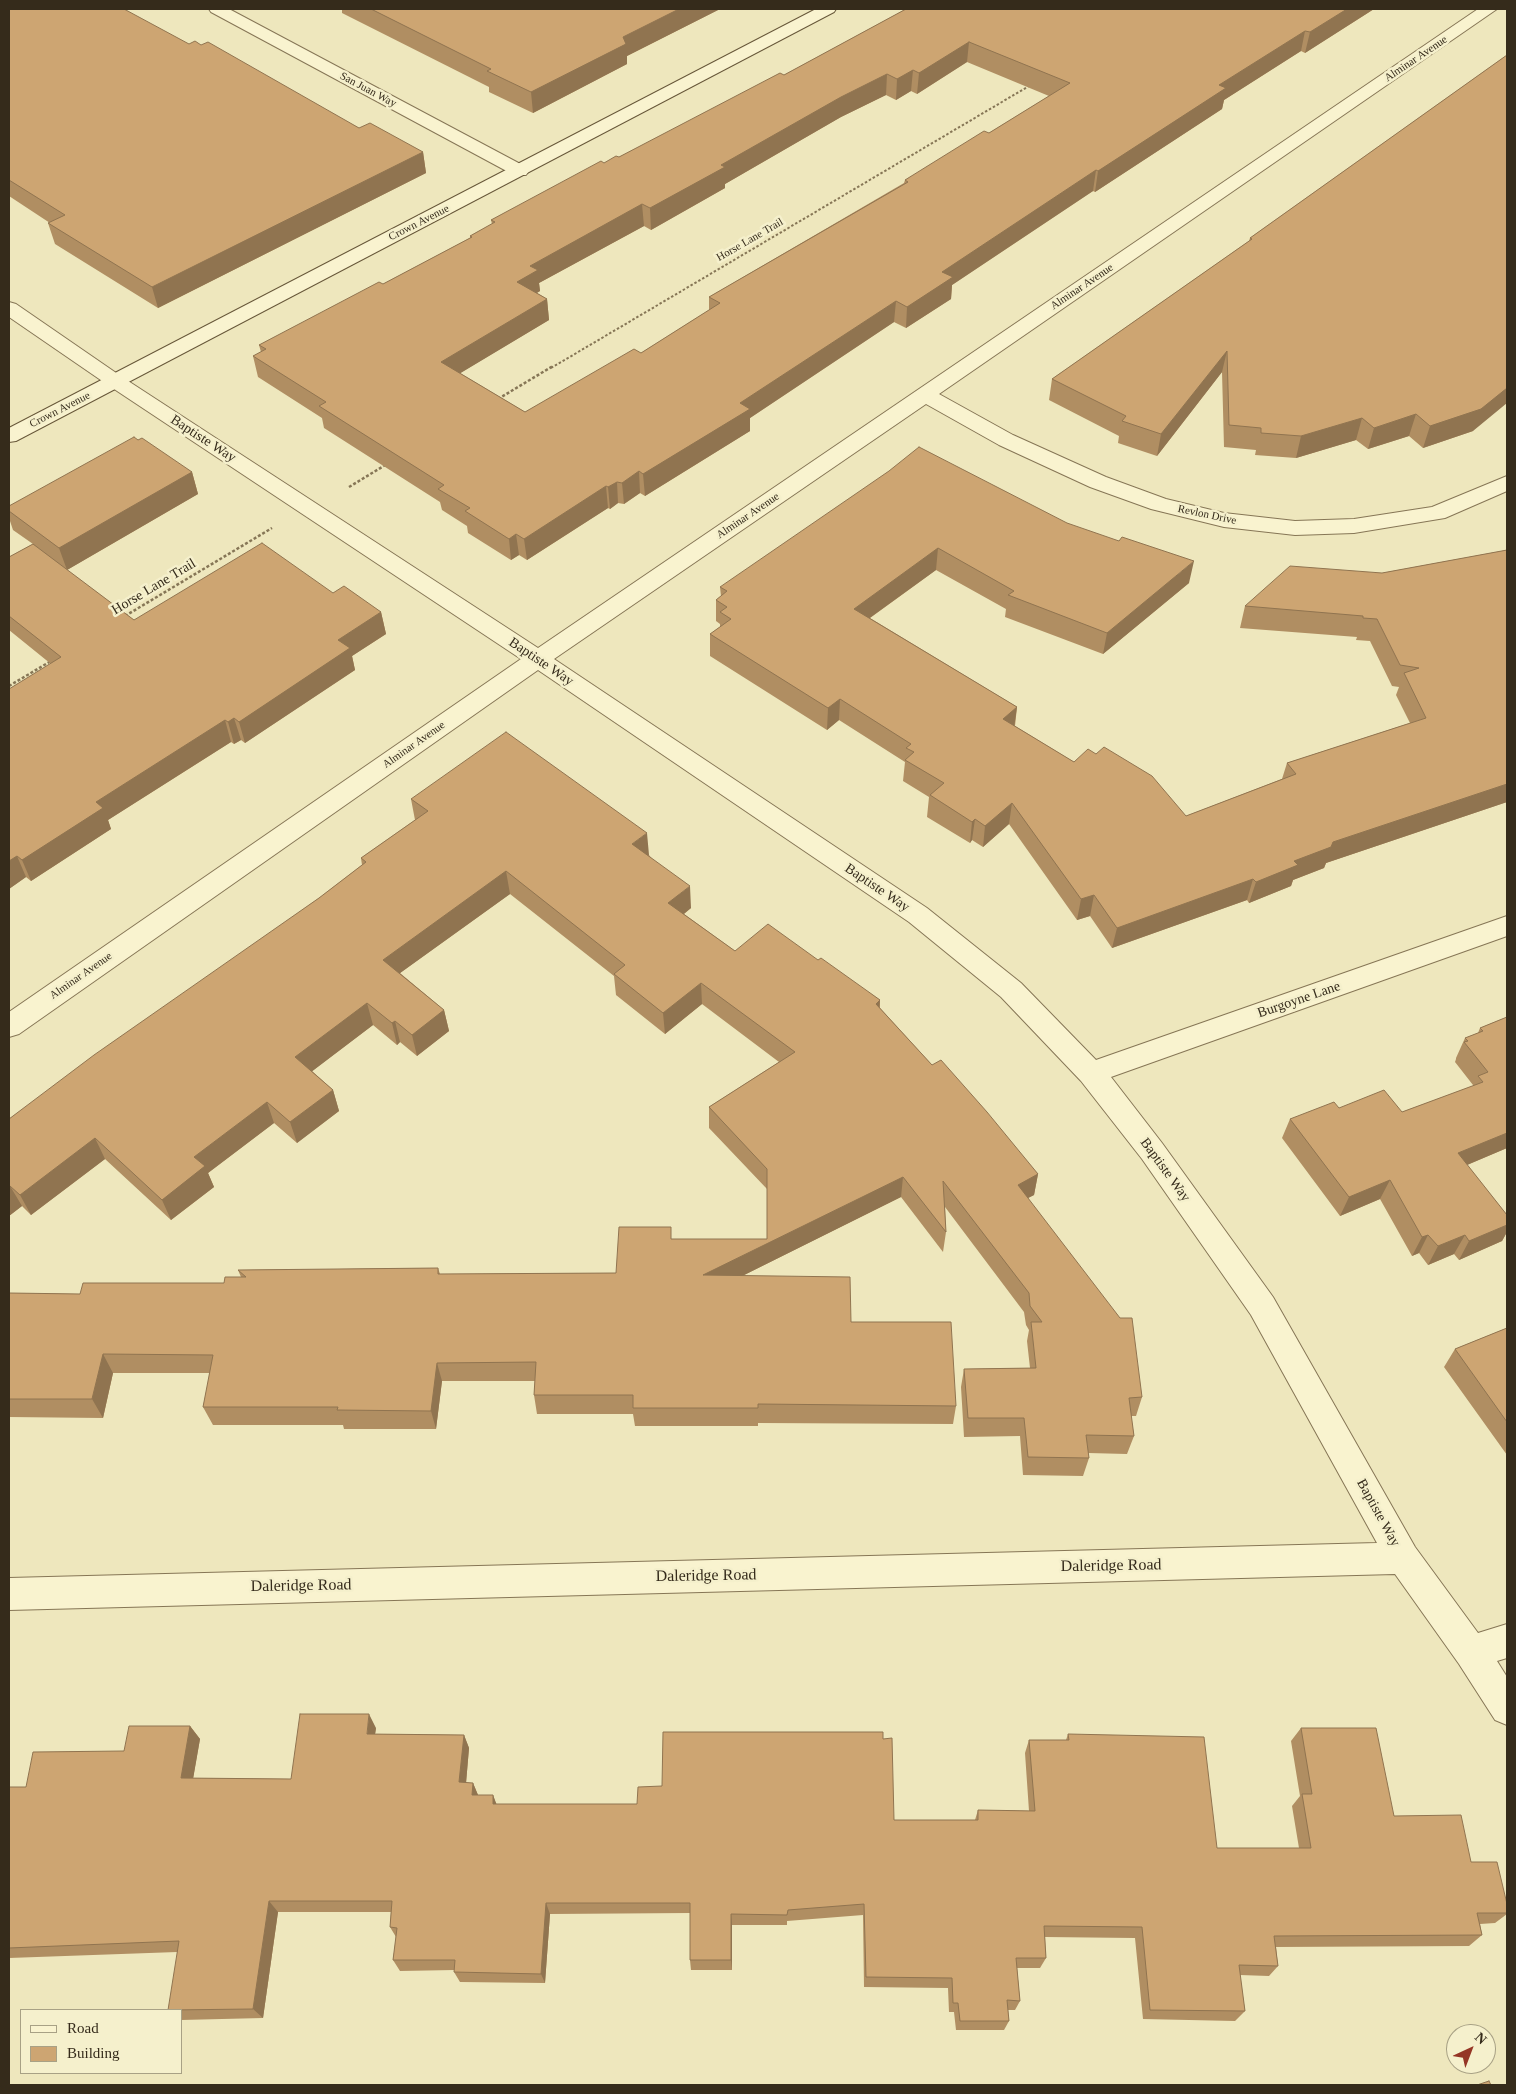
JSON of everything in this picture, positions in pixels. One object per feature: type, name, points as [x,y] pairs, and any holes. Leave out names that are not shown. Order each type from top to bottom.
[{"type":"street","name":"Crown Avenue","points":[[9,436],[828,9]]},
{"type":"street","name":"Alminar Avenue","points":[[9,1026],[538,659],[1489,9]]},
{"type":"street","name":"San Juan Way","points":[[222,10],[520,171]]},
{"type":"street","name":"Baptiste Way","points":[[9,308],[115,381],[538,659],[918,915],[1011,990],[1091,1073],[1152,1151],[1262,1306],[1403,1558],[1471,1652],[1507,1708]]},
{"type":"street","name":"Revlon Drive","points":[[925,395],[1006,440],[1098,482],[1159,504],[1224,520],[1295,528],[1354,526],[1438,513],[1507,482]]},
{"type":"street","name":"Burgoyne Lane","points":[[1091,1073],[1507,926]]},
{"type":"street","name":"Daleridge Road","points":[[9,1594],[1403,1558]]},
{"type":"street","points":[[1471,1652],[1507,1640]]},
{"type":"path","name":"Horse Lane Trail","points":[[494,401],[1032,84]]},
{"type":"path","points":[[349,486],[391,461]]},
{"type":"path","name":"Horse Lane Trail","points":[[117,621],[276,526]]},
{"type":"path","points":[[9,686],[59,656]]},
{"type":"building","points":[[9,9],[124,9],[189,44],[195,41],[201,45],[208,42],[359,128],[370,123],[423,152],[152,287],[48,223],[65,215],[9,180]]},
{"type":"building","points":[[371,9],[679,9],[623,37],[626,44],[531,92],[487,71],[491,69]]},
{"type":"building","points":[[906,9],[1347,9],[1310,32],[1305,31],[1219,85],[1226,88],[1098,171],[1096,170],[942,272],[953,277],[907,307],[896,301],[740,403],[750,409],[643,474],[639,471],[622,483],[617,482],[608,487],[606,486],[524,539],[516,534],[509,539],[465,511],[470,508],[438,489],[444,485],[319,406],[326,402],[253,356],[266,349],[259,345],[379,282],[383,284],[472,237],[470,236],[495,222],[491,220],[601,161],[604,163],[616,156],[619,157],[780,73],[784,75]],"holes":[[[969,42],[1070,83],[989,133],[984,131],[905,180],[908,182],[709,297],[720,303],[641,353],[634,349],[525,412],[441,362],[547,299],[517,282],[538,270],[530,266],[642,204],[650,208],[725,167],[721,165],[841,97],[887,74],[897,79],[913,70],[919,73]]]},
{"type":"building","points":[[1507,55],[1507,388],[1481,409],[1430,426],[1416,414],[1374,428],[1362,418],[1301,436],[1261,433],[1261,428],[1229,425],[1227,351],[1161,434],[1122,421],[1126,416],[1052,379],[1252,239],[1250,238]]},
{"type":"building","points":[[134,437],[138,440],[142,438],[192,472],[59,548],[9,511],[9,506]]},
{"type":"building","points":[[919,447],[1067,523],[1119,541],[1122,537],[1194,561],[1107,633],[1008,595],[1014,591],[938,548],[854,609],[1017,707],[1003,719],[1074,762],[1088,749],[1096,754],[1104,747],[1152,776],[1186,816],[1296,774],[1287,763],[1426,718],[1404,673],[1419,668],[1400,665],[1377,619],[1363,618],[1363,616],[1245,606],[1290,566],[1382,573],[1507,550],[1507,784],[1333,842],[1331,847],[1294,861],[1298,865],[1256,882],[1253,879],[1117,928],[1094,895],[1081,899],[1012,803],[985,826],[975,819],[972,822],[930,795],[944,783],[905,760],[914,752],[906,748],[911,744],[840,699],[828,708],[710,634],[731,619],[720,612],[727,607],[716,600],[727,591],[720,587],[889,471]]},
{"type":"building","points":[[262,543],[333,593],[344,586],[381,612],[338,640],[350,648],[239,722],[234,718],[228,722],[225,720],[96,802],[103,808],[22,860],[17,856],[9,861],[9,689],[61,657],[9,616],[9,557],[33,544],[134,620]]},
{"type":"building","points":[[506,732],[647,833],[632,844],[690,886],[668,903],[735,951],[768,924],[818,960],[821,958],[880,1000],[876,1004],[932,1065],[941,1060],[1038,1174],[1018,1185],[1120,1318],[1132,1318],[1142,1397],[1129,1398],[1134,1436],[1086,1435],[1089,1458],[1028,1457],[1024,1418],[968,1418],[964,1369],[1036,1368],[1031,1322],[1042,1322],[1030,1306],[1029,1293],[943,1181],[946,1232],[903,1177],[703,1275],[850,1277],[851,1322],[951,1322],[956,1406],[758,1404],[758,1408],[633,1408],[633,1395],[534,1395],[536,1362],[437,1363],[431,1411],[337,1410],[338,1407],[203,1407],[213,1355],[103,1354],[92,1399],[9,1399],[9,1293],[80,1294],[83,1283],[224,1283],[225,1277],[246,1277],[238,1270],[438,1268],[438,1274],[616,1273],[619,1227],[671,1227],[671,1239],[767,1239],[767,1169],[709,1107],[795,1052],[701,983],[663,1013],[614,974],[625,965],[506,871],[383,960],[444,1010],[412,1035],[395,1021],[392,1023],[367,1003],[295,1057],[333,1090],[290,1122],[267,1102],[194,1157],[205,1166],[162,1200],[95,1138],[20,1195],[9,1187],[9,1119],[94,1055],[319,898],[366,862],[361,858],[428,811],[411,799]]},
{"type":"building","points":[[1507,1017],[1507,1133],[1458,1153],[1507,1215],[1507,1225],[1469,1241],[1465,1235],[1438,1246],[1428,1235],[1422,1237],[1390,1180],[1349,1197],[1290,1119],[1334,1102],[1339,1108],[1384,1090],[1402,1112],[1483,1082],[1478,1076],[1488,1072],[1464,1042],[1468,1041],[1465,1038],[1483,1031],[1480,1028]]},
{"type":"building","points":[[1507,1328],[1507,1422],[1455,1349]]},
{"type":"building","points":[[300,1714],[369,1714],[367,1734],[464,1735],[459,1782],[473,1783],[472,1795],[493,1795],[493,1804],[637,1804],[638,1787],[662,1786],[663,1732],[883,1732],[883,1739],[892,1738],[894,1820],[978,1820],[978,1810],[1035,1811],[1029,1740],[1069,1740],[1068,1734],[1204,1737],[1217,1848],[1311,1848],[1302,1794],[1312,1794],[1301,1728],[1376,1728],[1394,1816],[1461,1815],[1471,1862],[1497,1862],[1507,1904],[1507,1913],[1477,1913],[1482,1935],[1274,1936],[1278,1966],[1239,1965],[1245,2011],[1150,2010],[1142,1927],[1044,1926],[1046,1958],[1016,1958],[1020,2001],[1007,2000],[1009,2021],[960,2021],[958,2003],[953,2003],[952,1978],[866,1977],[864,1904],[788,1910],[787,1915],[731,1914],[731,1960],[690,1960],[690,1903],[546,1903],[541,1974],[454,1972],[455,1960],[393,1960],[397,1928],[390,1927],[392,1901],[269,1901],[253,2009],[168,2009],[179,1941],[9,1948],[9,1787],[26,1787],[33,1752],[124,1751],[129,1726],[190,1726],[181,1778],[291,1779]]},
{"type":"building","points":[[1489,2081],[1491,2085],[1477,2085]]}]
